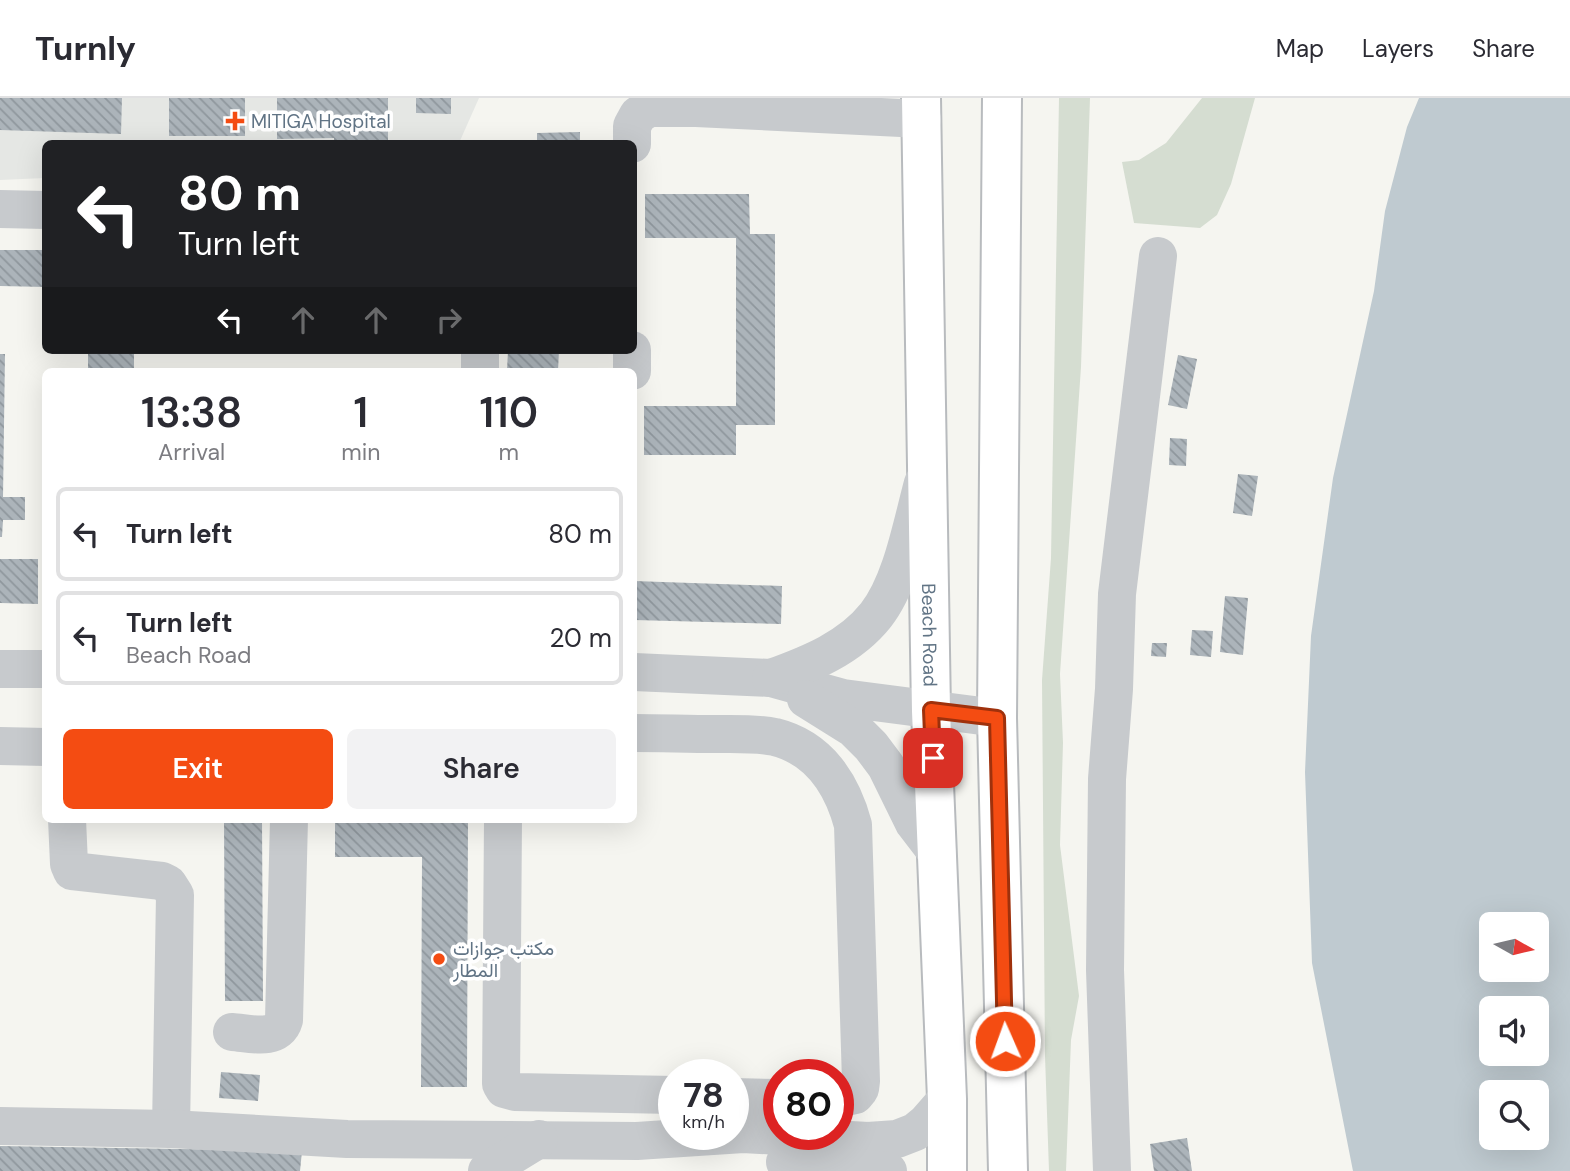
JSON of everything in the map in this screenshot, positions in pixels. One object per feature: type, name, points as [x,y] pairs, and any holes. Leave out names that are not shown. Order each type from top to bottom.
[{"type":"highway","points":[[1002,98],[997,718],[1008,1171]]},
{"type":"highway","name":"Beach Road","points":[[922,108],[931,710],[947,1099],[947,1171]]},
{"type":"street","points":[[632,140],[632,126],[638,115],[649,108],[922,108]]},
{"type":"street","points":[[0,209],[42,209]]},
{"type":"street","points":[[1112,1171],[1105,970],[1107,779],[1114,689],[1117,594],[1158,256]]},
{"type":"street","points":[[771,678],[826,655],[855,637],[877,614],[894,582],[928,467]]},
{"type":"street","points":[[0,668],[42,669]]},
{"type":"street","points":[[637,672],[771,678],[843,698],[997,718]]},
{"type":"street","points":[[771,678],[838,718],[871,746],[886,766],[914,823],[937,853]]},
{"type":"street","points":[[637,733],[774,737],[798,746],[818,760],[835,779],[847,801],[853,825],[861,1081],[860,1089],[854,1095]]},
{"type":"street","points":[[0,746],[42,747]]},
{"type":"street","points":[[67,823],[69,864],[72,871],[162,881],[168,884],[175,895],[171,1129]]},
{"type":"street","points":[[232,1032],[269,1035],[283,1027],[289,823]]},
{"type":"street","points":[[503,823],[501,1084],[504,1089],[515,1092],[658,1095]]},
{"type":"street","points":[[749,1106],[868,1141],[898,1139],[915,1132],[947,1099]]},
{"type":"street","points":[[0,1126],[171,1129],[347,1139],[539,1139],[635,1156],[741,1158],[888,1171]]},
{"type":"street","points":[[487,1171],[539,1139]]},
{"type":"street","points":[[635,1156],[658,1146]]},
{"type":"shaded area","name":"MITIGA Hospital","points":[[0,98],[479,98],[460,140],[42,140],[42,178],[0,180]]},
{"type":"shaded area","points":[[1059,98],[1090,98],[1081,367],[1060,674],[1063,743],[1060,845],[1079,996],[1071,1040],[1066,1171],[1049,1171],[1045,1056],[1042,680],[1051,558]]},
{"type":"shaded area","points":[[1202,98],[1255,98],[1231,184],[1217,215],[1200,228],[1134,223],[1122,162],[1139,160],[1166,143]]},
{"type":"shaded area","points":[[1419,98],[1570,98],[1570,1171],[1353,1171],[1312,963],[1305,772],[1311,636],[1333,478],[1374,291],[1385,211],[1407,127]]},
{"type":"building","points":[[0,98],[122,98],[121,134],[0,130]]},
{"type":"building","points":[[169,98],[245,98],[245,136],[169,136]]},
{"type":"building","points":[[277,98],[388,98],[388,140],[277,139]]},
{"type":"building","points":[[416,98],[451,98],[451,114],[416,113]]},
{"type":"building","points":[[580,132],[580,140],[537,140],[537,133]]},
{"type":"building","points":[[645,194],[749,194],[750,234],[775,234],[775,425],[736,425],[736,455],[644,455],[644,406],[736,406],[736,238],[645,238]]},
{"type":"building","points":[[0,250],[42,250],[42,287],[0,286]]},
{"type":"building","points":[[0,354],[5,354],[3,497],[25,497],[25,520],[3,520],[2,537],[0,537]]},
{"type":"building","points":[[88,354],[134,354],[134,368],[88,368]]},
{"type":"building","points":[[508,354],[559,354],[558,368],[507,368]]},
{"type":"building","points":[[1178,355],[1197,359],[1187,409],[1168,405]]},
{"type":"building","points":[[1170,438],[1187,439],[1186,466],[1169,465]]},
{"type":"building","points":[[1238,474],[1258,476],[1252,516],[1233,513]]},
{"type":"building","points":[[0,559],[38,559],[38,604],[0,603]]},
{"type":"building","points":[[637,581],[782,586],[781,624],[637,620]]},
{"type":"building","points":[[1225,596],[1248,598],[1243,655],[1220,652]]},
{"type":"building","points":[[1192,630],[1213,631],[1211,657],[1190,655]]},
{"type":"building","points":[[1152,643],[1167,643],[1166,657],[1151,656]]},
{"type":"building","points":[[224,823],[262,823],[263,1001],[225,1001]]},
{"type":"building","points":[[335,823],[468,823],[467,1087],[421,1087],[422,857],[335,857]]},
{"type":"building","points":[[221,1072],[260,1075],[258,1101],[219,1098]]},
{"type":"building","points":[[1187,1138],[1192,1171],[1154,1171],[1150,1144]]},
{"type":"building","points":[[0,1146],[302,1151],[300,1171],[0,1171]]},
{"type":"place","name":"MITIGA Hospital","points":[[235,121]]},
{"type":"place","name":"مكتب جوازات المطار","points":[[439,959]]},
{"type":"route","points":[[933,758],[931,710],[997,718],[1005,1041]]}]
